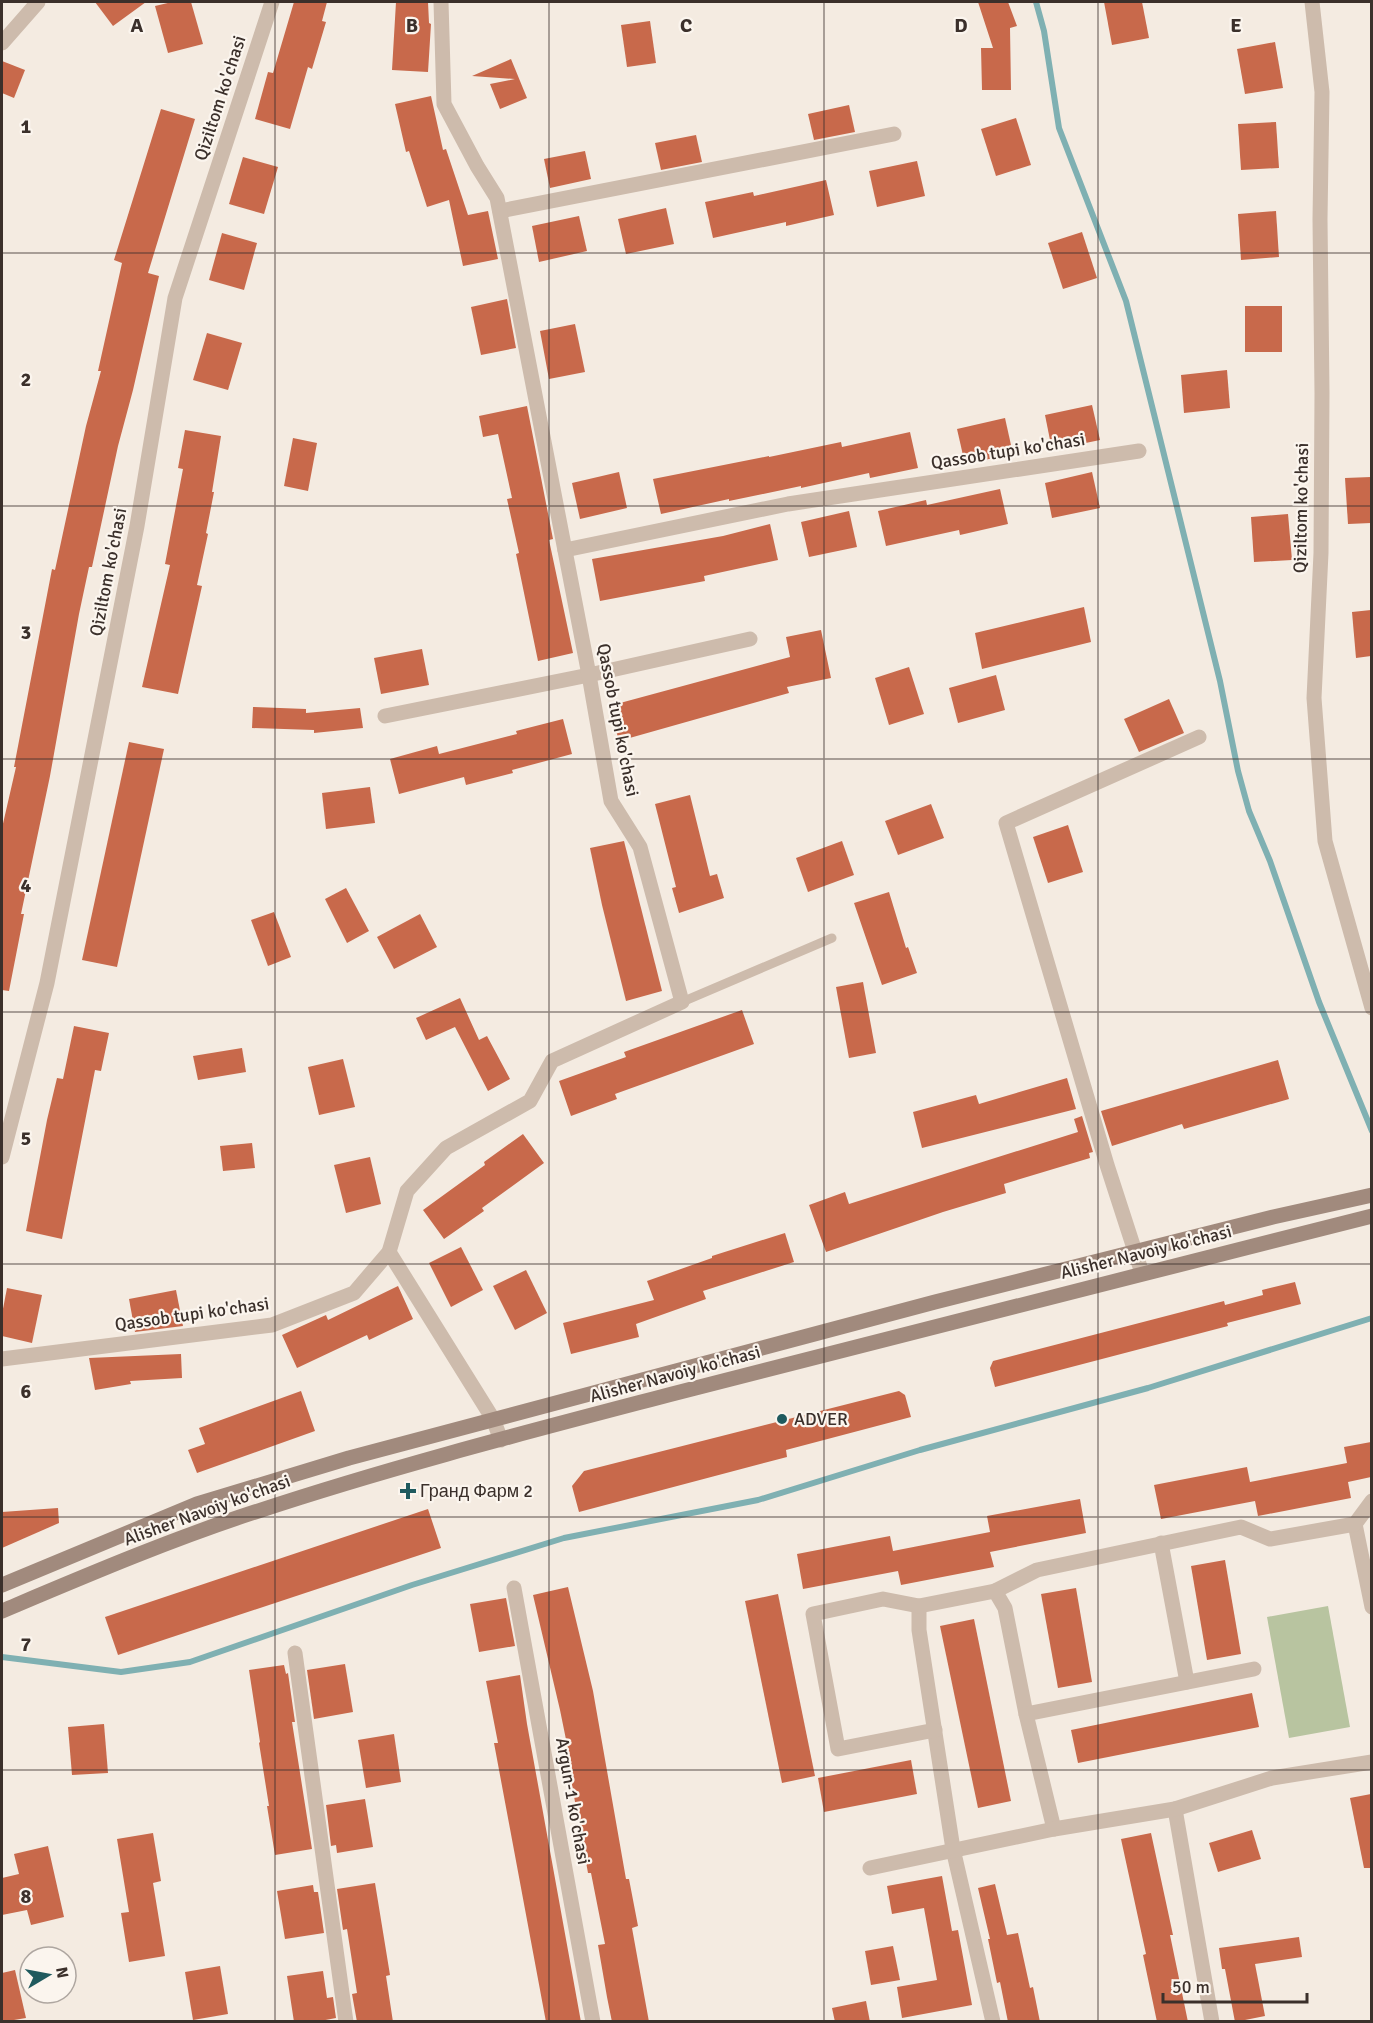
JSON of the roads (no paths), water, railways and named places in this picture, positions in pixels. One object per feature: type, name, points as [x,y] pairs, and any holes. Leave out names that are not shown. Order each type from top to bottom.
[{"type":"main road","name":"Alisher Navoiy ko'chasi","points":[[2,1585],[197,1504],[349,1458],[1136,1252],[1371,1195]]},
{"type":"main road","name":"Alisher Navoiy ko'chasi","points":[[2,1611],[81,1577],[253,1512],[361,1479],[930,1326],[1371,1216]]},
{"type":"main road","points":[[660,1375],[666,1396]]},
{"type":"street","points":[[2,43],[38,2]]},
{"type":"street","name":"Qiziltom ko'chasi","points":[[2,1157],[47,983],[137,526],[175,298],[272,2]]},
{"type":"street","name":"Qassob tupi ko'chasi","points":[[2,1359],[272,1325],[354,1293],[389,1252],[407,1191],[446,1148],[530,1101],[552,1061],[682,1002],[640,847],[611,801],[497,198],[444,104],[441,2]]},
{"type":"street","name":"Qiziltom ko'chasi","points":[[1312,2],[1322,92],[1321,530],[1314,698],[1325,841],[1371,1008]]},
{"type":"street","points":[[500,211],[894,135]]},
{"type":"street","name":"Qassob tupi ko'chasi","points":[[565,550],[788,504],[1139,451]]},
{"type":"street","points":[[385,716],[589,675],[750,639]]},
{"type":"street","points":[[1142,1273],[1107,1165],[1006,823],[1198,737]]},
{"type":"street","points":[[389,1252],[493,1419],[501,1440]]},
{"type":"street","points":[[935,1730],[838,1749],[813,1614],[884,1599],[920,1606],[995,1591],[1037,1570],[1241,1527],[1270,1539],[1355,1524],[1371,1501]]},
{"type":"street","points":[[1355,1524],[1371,1606]]},
{"type":"street","points":[[1161,1544],[1187,1682]]},
{"type":"street","name":"Argun-1 ko'chasi","points":[[514,1588],[593,2022]]},
{"type":"street","points":[[995,1591],[1005,1608],[1026,1714],[1054,1829]]},
{"type":"street","points":[[920,1606],[919,1630],[953,1849],[993,2022]]},
{"type":"street","points":[[295,1653],[346,2022]]},
{"type":"street","points":[[1026,1714],[1254,1669]]},
{"type":"street","points":[[870,1868],[1054,1829],[1175,1809],[1272,1778],[1371,1762]]},
{"type":"street","points":[[1175,1809],[1212,2022]]},
{"type":"lane","points":[[682,1002],[832,938]]},
{"type":"waterway","points":[[1036,2],[1044,31],[1059,128],[1126,301],[1220,681],[1238,771],[1249,811],[1270,861],[1319,1002],[1372,1131]]},
{"type":"waterway","points":[[2,1657],[121,1672],[190,1662],[412,1585],[564,1538],[758,1500],[920,1450],[1148,1388],[1372,1318]]},
{"type":"place","name":"ADVER","points":[[782,1419]]},
{"type":"place","name":"Гранд Фарм 2","points":[[408,1491]]}]
